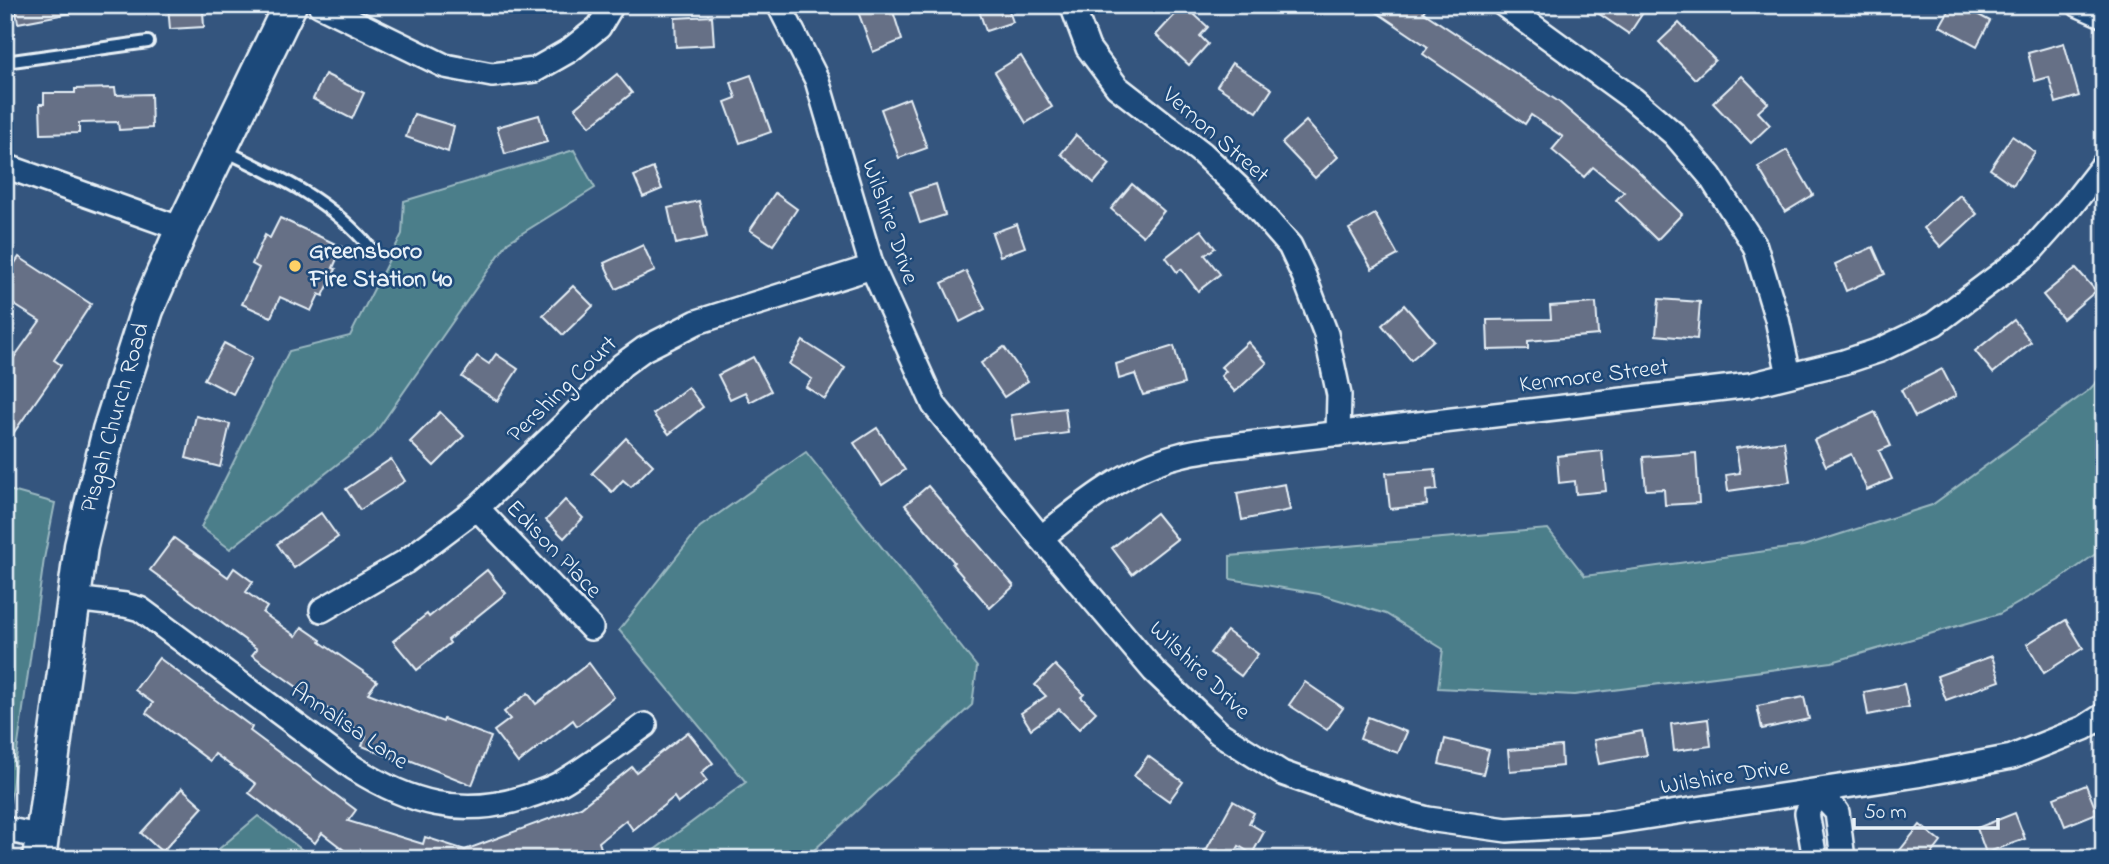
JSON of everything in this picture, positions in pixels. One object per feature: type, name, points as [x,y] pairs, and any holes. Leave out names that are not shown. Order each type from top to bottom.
[{"type":"main road","name":"Pisgah Church Road","points":[[41,848],[81,546],[109,430],[147,310],[182,229],[290,5]]},
{"type":"street","points":[[320,5],[445,66],[492,75],[536,70],[570,50],[598,27],[612,5]]},
{"type":"street","name":"Wilshire Drive","points":[[779,5],[817,80],[872,267],[934,405],[1041,538],[1154,671],[1219,733],[1282,773],[1358,800],[1428,819],[1507,830],[1600,824],[1917,775],[2012,757],[2084,728],[2104,715]]},
{"type":"street","name":"Vernon Street","points":[[1072,5],[1088,48],[1117,87],[1202,153],[1244,193],[1290,246],[1326,334],[1339,395],[1338,434]]},
{"type":"street","points":[[1504,5],[1633,99],[1674,135],[1710,176],[1755,246],[1777,319],[1789,375]]},
{"type":"street","points":[[2079,5],[2104,16]]},
{"type":"street","name":"Kenmore Street","points":[[1041,538],[1088,500],[1133,472],[1179,455],[1240,445],[1750,385],[1881,350],[1934,324],[2029,253],[2104,164]]},
{"type":"street","points":[[5,166],[182,229]]},
{"type":"street","name":"Pershing Court","points":[[322,610],[405,562],[477,508],[548,441],[622,365],[643,349],[697,322],[872,267]]},
{"type":"street","name":"Edison Place","points":[[477,508],[591,628]]},
{"type":"street","name":"Annalisa Lane","points":[[74,599],[140,609],[354,768],[380,784],[430,804],[454,807],[506,804],[559,785],[645,726]]},
{"type":"street","points":[[1815,859],[1807,813],[1818,791],[1837,811],[1843,859]]},
{"type":"street","points":[[5,829],[41,848]]},
{"type":"lane","points":[[5,62],[148,43]]},
{"type":"lane","points":[[220,149],[277,175],[317,198],[356,230],[371,249]]},
{"type":"green space","points":[[574,150],[595,188],[508,242],[373,436],[230,549],[201,527],[289,351],[350,336],[402,234],[404,201]]},
{"type":"green space","points":[[2104,374],[2104,548],[2059,580],[1999,614],[1832,662],[1574,695],[1438,688],[1443,649],[1386,614],[1319,594],[1230,579],[1230,556],[1548,529],[1585,576],[1803,546],[1932,505],[2089,390]]},
{"type":"green space","points":[[806,452],[977,667],[972,705],[807,859],[642,859],[746,782],[619,630],[700,527]]},
{"type":"green space","points":[[5,489],[55,503],[44,559],[10,802],[5,801]]},
{"type":"green space","points":[[258,816],[314,859],[207,859]]},
{"type":"building","points":[[15,5],[70,5],[71,13],[18,23]]},
{"type":"building","points":[[168,5],[200,5],[204,27],[170,29]]},
{"type":"building","points":[[866,5],[891,5],[902,40],[873,52],[857,9]]},
{"type":"building","points":[[977,5],[1007,5],[1013,22],[986,31]]},
{"type":"building","points":[[1184,5],[1208,27],[1200,36],[1208,44],[1189,65],[1156,35]]},
{"type":"building","points":[[1366,5],[1428,5],[1423,12],[1559,102],[1634,167],[1682,214],[1657,240],[1616,200],[1624,192],[1593,167],[1584,177],[1552,150],[1563,137],[1531,115],[1525,124],[1423,54],[1428,47]]},
{"type":"building","points":[[1586,5],[1648,5],[1629,34]]},
{"type":"building","points":[[1952,5],[1960,5],[1990,21],[1977,46],[1940,26]]},
{"type":"building","points":[[712,16],[714,45],[676,47],[675,18]]},
{"type":"building","points":[[1679,23],[1715,60],[1695,79],[1659,42]]},
{"type":"building","points":[[2064,43],[2079,96],[2056,103],[2049,77],[2035,81],[2028,53]]},
{"type":"building","points":[[1021,56],[1052,107],[1026,123],[995,72]]},
{"type":"building","points":[[1232,63],[1272,89],[1257,112],[1217,86]]},
{"type":"building","points":[[325,74],[364,93],[352,119],[313,99]]},
{"type":"building","points":[[617,74],[632,93],[590,126],[575,108]]},
{"type":"building","points":[[751,75],[771,132],[740,143],[725,102],[736,98],[731,82]]},
{"type":"building","points":[[1742,76],[1768,103],[1758,112],[1770,125],[1751,143],[1713,103]]},
{"type":"building","points":[[115,88],[116,95],[151,94],[152,128],[119,130],[118,122],[79,123],[79,133],[41,134],[40,104],[44,104],[44,93],[75,93],[75,89]]},
{"type":"building","points":[[909,98],[927,148],[899,158],[881,109]]},
{"type":"building","points":[[414,114],[454,126],[448,152],[406,137]]},
{"type":"building","points":[[539,115],[547,142],[505,154],[497,127]]},
{"type":"building","points":[[1306,121],[1338,157],[1315,178],[1282,143]]},
{"type":"building","points":[[1076,135],[1110,164],[1094,183],[1061,154]]},
{"type":"building","points":[[2012,136],[2035,152],[2013,185],[1990,169]]},
{"type":"building","points":[[1787,150],[1813,195],[1785,212],[1758,167]]},
{"type":"building","points":[[653,168],[662,189],[643,197],[634,176]]},
{"type":"building","points":[[936,184],[945,215],[920,223],[910,192]]},
{"type":"building","points":[[1132,184],[1164,211],[1143,236],[1111,209]]},
{"type":"building","points":[[775,193],[797,209],[773,245],[750,230]]},
{"type":"building","points":[[1960,195],[1977,214],[1941,247],[1924,228]]},
{"type":"building","points":[[699,201],[707,237],[676,244],[668,208]]},
{"type":"building","points":[[1375,214],[1398,255],[1372,269],[1349,229]]},
{"type":"building","name":"Greensboro Fire Station 40","points":[[280,218],[342,247],[333,268],[336,269],[323,296],[319,294],[311,311],[280,297],[271,317],[242,304],[259,268],[252,264],[265,235],[270,238]]},
{"type":"building","points":[[1017,224],[1025,247],[1000,256],[992,233]]},
{"type":"building","points":[[1201,230],[1215,248],[1205,255],[1220,274],[1198,291],[1181,269],[1177,272],[1166,257]]},
{"type":"building","points":[[643,245],[655,271],[616,289],[604,263]]},
{"type":"building","points":[[1873,247],[1885,274],[1846,291],[1835,264]]},
{"type":"building","points":[[19,257],[91,304],[54,360],[61,365],[5,445],[5,370],[40,321],[5,299],[5,278]]},
{"type":"building","points":[[2076,268],[2096,291],[2063,319],[2043,295]]},
{"type":"building","points":[[966,271],[985,309],[960,322],[942,283]]},
{"type":"building","points":[[573,286],[593,306],[563,335],[543,315]]},
{"type":"building","points":[[1659,299],[1700,302],[1697,339],[1656,335]]},
{"type":"building","points":[[1596,303],[1598,335],[1528,341],[1528,349],[1488,350],[1487,320],[1551,319],[1550,306]]},
{"type":"building","points":[[1404,305],[1434,340],[1411,360],[1382,325]]},
{"type":"building","points":[[2014,320],[2031,342],[1993,373],[1975,351]]},
{"type":"building","points":[[803,341],[845,368],[825,399],[806,387],[812,379],[789,364]]},
{"type":"building","points":[[1248,342],[1267,363],[1235,392],[1221,376],[1226,371],[1221,367]]},
{"type":"building","points":[[224,343],[252,358],[233,394],[204,379]]},
{"type":"building","points":[[1174,346],[1184,384],[1143,395],[1135,374],[1119,379],[1116,364]]},
{"type":"building","points":[[1004,347],[1028,381],[1004,397],[981,363]]},
{"type":"building","points":[[496,354],[518,369],[497,401],[462,377],[477,356],[489,364]]},
{"type":"building","points":[[753,357],[771,391],[750,402],[745,392],[730,399],[718,375]]},
{"type":"building","points":[[1942,369],[1956,396],[1915,417],[1901,390]]},
{"type":"building","points":[[688,387],[703,407],[669,434],[653,414]]},
{"type":"building","points":[[1065,408],[1068,433],[1015,440],[1011,415]]},
{"type":"building","points":[[440,412],[464,436],[434,466],[410,442]]},
{"type":"building","points":[[1875,412],[1891,446],[1879,451],[1892,479],[1867,490],[1851,454],[1826,466],[1814,440]]},
{"type":"building","points":[[196,416],[230,424],[220,467],[186,458]]},
{"type":"building","points":[[877,428],[905,470],[882,485],[854,443]]},
{"type":"building","points":[[626,438],[653,465],[631,487],[623,480],[612,492],[592,473]]},
{"type":"building","points":[[1784,441],[1790,482],[1728,491],[1726,475],[1740,473],[1736,448]]},
{"type":"building","points":[[1602,451],[1606,491],[1576,494],[1575,481],[1559,483],[1557,456]]},
{"type":"building","points":[[1696,453],[1699,503],[1665,505],[1664,489],[1646,490],[1643,457]]},
{"type":"building","points":[[391,459],[405,481],[360,510],[346,489]]},
{"type":"building","points":[[1435,469],[1437,490],[1426,491],[1427,505],[1390,509],[1386,473]]},
{"type":"building","points":[[1285,484],[1290,510],[1242,520],[1237,493]]},
{"type":"building","points":[[928,486],[1014,586],[990,608],[905,505]]},
{"type":"building","points":[[565,500],[583,518],[564,538],[546,520]]},
{"type":"building","points":[[321,513],[338,537],[294,568],[277,544]]},
{"type":"building","points":[[1156,513],[1177,539],[1132,574],[1112,548]]},
{"type":"building","points":[[174,538],[228,577],[234,568],[253,582],[246,592],[267,607],[263,613],[296,636],[302,627],[377,681],[368,693],[491,737],[472,785],[407,759],[405,763],[362,746],[366,736],[252,655],[257,649],[150,570]]},
{"type":"building","points":[[487,570],[506,593],[448,640],[450,643],[417,670],[393,641],[427,614],[429,617]]},
{"type":"building","points":[[2066,620],[2083,648],[2044,673],[2027,644]]},
{"type":"building","points":[[1227,631],[1258,654],[1241,676],[1210,653]]},
{"type":"building","points":[[1992,656],[2000,681],[1946,700],[1937,676]]},
{"type":"building","points":[[159,658],[252,727],[250,731],[356,810],[348,821],[423,844],[425,837],[465,850],[581,807],[632,767],[636,772],[688,732],[713,763],[701,773],[707,781],[678,803],[674,797],[633,830],[626,820],[599,842],[602,851],[582,859],[348,859],[349,854],[322,833],[315,843],[249,793],[256,784],[215,754],[210,761],[146,713],[153,703],[135,690]]},
{"type":"building","points":[[589,663],[614,697],[577,726],[573,720],[518,763],[494,731],[510,719],[504,712],[528,693],[536,704]]},
{"type":"building","points":[[1055,665],[1084,694],[1081,697],[1096,712],[1079,729],[1059,709],[1031,729],[1021,713],[1046,696],[1035,685]]},
{"type":"building","points":[[1305,682],[1343,708],[1327,730],[1289,705]]},
{"type":"building","points":[[1904,684],[1909,707],[1868,715],[1864,692]]},
{"type":"building","points":[[1804,697],[1809,719],[1762,729],[1757,706]]},
{"type":"building","points":[[1368,717],[1407,732],[1398,753],[1360,739]]},
{"type":"building","points":[[1708,719],[1711,746],[1674,751],[1671,724]]},
{"type":"building","points":[[1642,731],[1647,755],[1599,764],[1594,740]]},
{"type":"building","points":[[1445,739],[1489,750],[1483,774],[1439,764]]},
{"type":"building","points":[[1561,746],[1562,766],[1510,771],[1508,750]]},
{"type":"building","points":[[1148,756],[1183,782],[1169,801],[1134,776]]},
{"type":"building","points":[[2086,785],[2097,813],[2065,826],[2054,798]]},
{"type":"building","points":[[182,788],[203,807],[162,852],[141,833]]},
{"type":"building","points":[[1233,801],[1254,813],[1249,823],[1264,832],[1252,854],[1239,846],[1232,859],[1217,859],[1205,852]]},
{"type":"building","points":[[2015,813],[2025,839],[1986,853],[1977,828]]},
{"type":"building","points":[[1920,825],[1941,842],[1928,859],[1893,859]]},
{"type":"place","name":"Greensboro Fire Station 40","points":[[295,266]]}]
